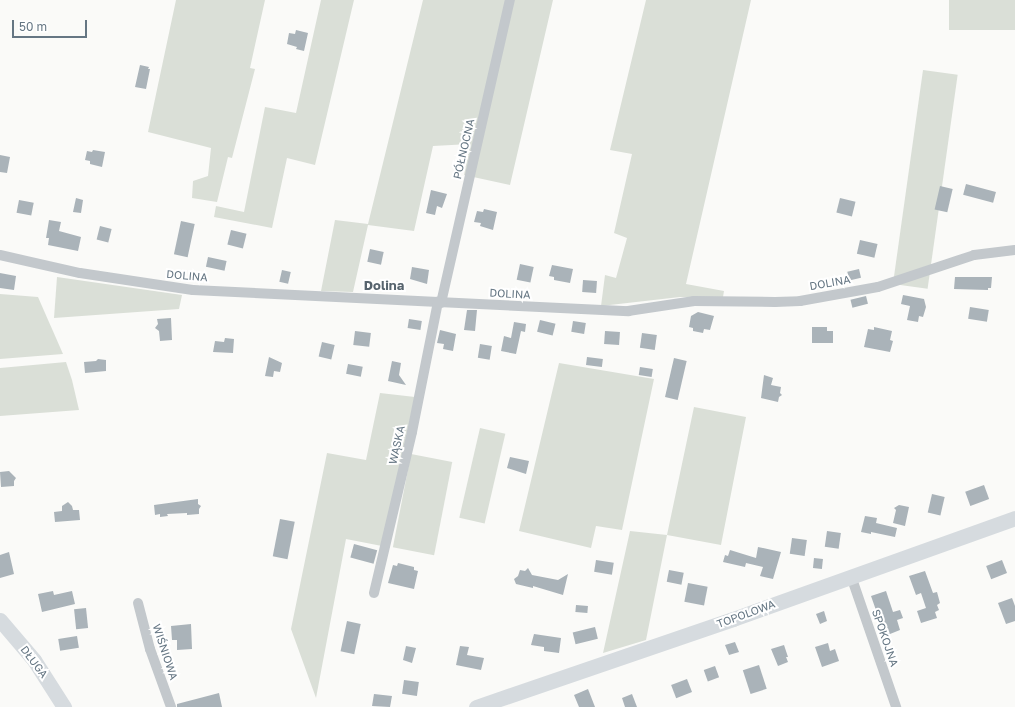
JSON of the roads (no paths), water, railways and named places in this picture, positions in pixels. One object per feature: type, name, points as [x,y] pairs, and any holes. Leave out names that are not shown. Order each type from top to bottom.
[{"type":"street","name":"PÓŁNOCNA","points":[[440,303],[510,0]]},
{"type":"street","name":"DOLINA","points":[[0,255],[80,273],[172,288],[440,303],[628,311],[694,301],[800,301],[878,287],[974,255],[1015,250]]},
{"type":"street","name":"WĄSKA","points":[[374,593],[412,432],[440,303]]},
{"type":"street","name":"TOPOLOWA","points":[[476,707],[726,622],[850,576],[1015,518]]},
{"type":"street","name":"SPOKOJNA","points":[[850,576],[896,707]]},
{"type":"street","name":"WIŚNIOWA","points":[[138,603],[150,649],[171,707]]},
{"type":"street","name":"DŁUGA","points":[[0,620],[34,660],[64,707]]},
{"type":"district","name":"Dolina","points":[[384,285]]}]
